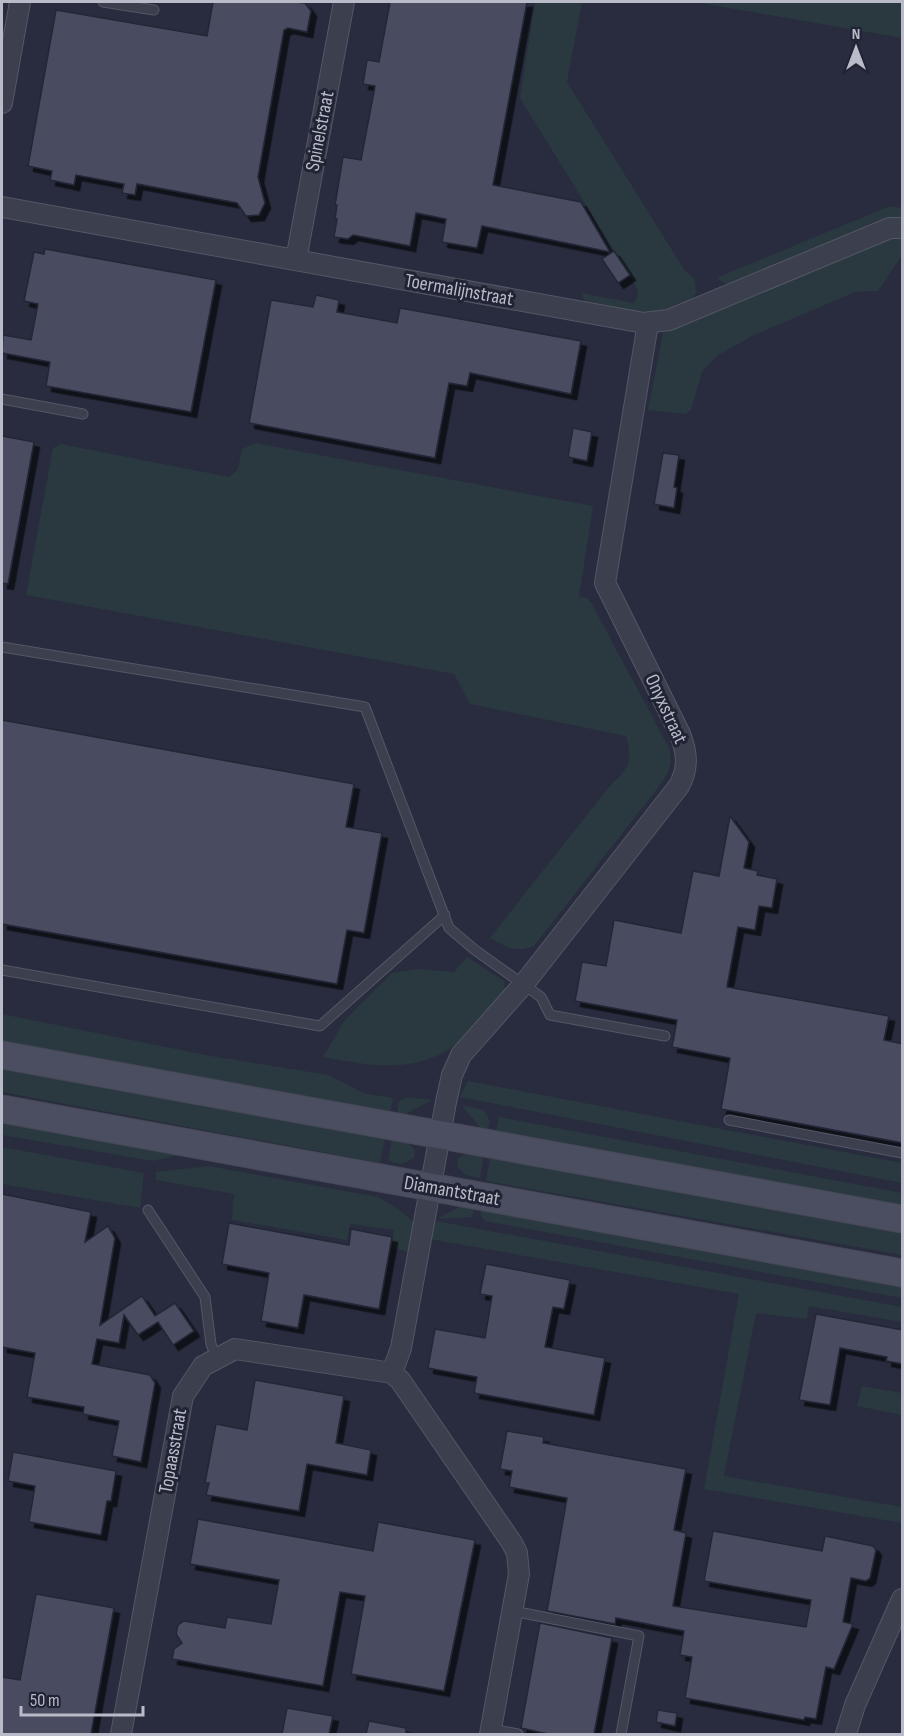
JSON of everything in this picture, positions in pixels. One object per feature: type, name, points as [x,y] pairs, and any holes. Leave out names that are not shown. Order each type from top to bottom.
[{"type":"main road","points":[[2,1055],[903,1219]]},
{"type":"main road","name":"Diamantstraat","points":[[2,1109],[903,1274]]},
{"type":"street","points":[[2,103],[20,2]]},
{"type":"street","name":"Spinelstraat","points":[[296,260],[344,2]]},
{"type":"street","name":"Toermalijnstraat","points":[[2,207],[648,323],[669,320],[890,228],[903,228]]},
{"type":"street","name":"Onyxstraat","points":[[431,1187],[456,1064],[523,985],[679,786],[686,770],[684,746],[680,734],[606,583],[648,323]]},
{"type":"street","points":[[431,1187],[401,1348],[392,1373],[400,1380],[517,1552],[519,1574],[491,1732]]},
{"type":"street","name":"Topaasstraat","points":[[121,1734],[183,1396],[187,1385],[203,1365],[235,1349],[250,1349],[392,1373]]},
{"type":"street","points":[[846,1734],[855,1705],[903,1599]]},
{"type":"lane","points":[[103,2],[154,10]]},
{"type":"lane","points":[[2,399],[83,414]]},
{"type":"lane","points":[[2,647],[365,707],[449,928],[541,997],[550,1015],[665,1036]]},
{"type":"lane","points":[[2,970],[320,1026],[445,915]]},
{"type":"lane","points":[[729,1120],[903,1153]]},
{"type":"lane","points":[[148,1210],[205,1297],[211,1344],[216,1357]]},
{"type":"lane","points":[[513,1611],[639,1636],[621,1734]]},
{"type":"lane","points":[[491,1732],[518,1734]]},
{"type":"shaded area","points":[[535,2],[582,2],[567,82],[685,271],[694,278],[696,293],[686,303],[659,313],[629,312],[586,304],[581,293],[634,303],[638,296],[637,288],[520,98]]},
{"type":"shaded area","points":[[694,2],[902,2],[902,38]]},
{"type":"shaded area","points":[[890,206],[902,208],[902,222],[728,285],[716,278]]},
{"type":"shaded area","points":[[885,239],[902,239],[902,255],[878,291],[855,292],[750,337],[717,356],[702,372],[691,410],[685,414],[648,410],[663,333]]},
{"type":"shaded area","points":[[255,443],[593,506],[579,597],[587,598],[592,604],[670,750],[671,762],[657,789],[534,946],[522,949],[511,948],[490,938],[608,788],[625,770],[629,760],[626,736],[470,704],[454,674],[26,595],[53,448],[61,444],[229,477],[238,469],[242,449]]},
{"type":"shaded area","points":[[467,957],[504,981],[505,992],[476,1028],[448,1050],[432,1058],[397,1065],[379,1065],[323,1057],[345,1020],[392,973],[418,969],[454,972]]},
{"type":"shaded area","points":[[2,1014],[211,1056],[329,1075],[363,1093],[393,1098],[389,1118],[2,1046]]},
{"type":"shaded area","points":[[2,1065],[385,1137],[380,1163],[2,1092]]},
{"type":"shaded area","points":[[468,1081],[902,1163],[902,1183],[460,1097]]},
{"type":"shaded area","points":[[407,1097],[432,1100],[396,1119],[399,1101]]},
{"type":"shaded area","points":[[461,1105],[484,1110],[490,1121],[487,1135]]},
{"type":"shaded area","points":[[2,1111],[201,1150],[153,1161],[2,1135]]},
{"type":"shaded area","points":[[499,1117],[902,1193],[902,1213],[495,1136]]},
{"type":"shaded area","points":[[392,1138],[406,1141],[415,1150],[414,1158],[402,1164],[388,1161]]},
{"type":"shaded area","points":[[2,1147],[144,1173],[140,1208],[2,1184]]},
{"type":"shaded area","points":[[469,1152],[484,1155],[480,1178],[466,1175],[457,1166],[458,1158]]},
{"type":"shaded area","points":[[490,1156],[902,1232],[902,1255],[486,1181]]},
{"type":"shaded area","points":[[209,1166],[378,1197],[415,1223],[410,1252],[391,1248],[394,1230],[350,1224],[347,1240],[232,1220],[234,1194],[156,1180],[156,1172]]},
{"type":"shaded area","points":[[477,1197],[472,1217],[437,1219]]},
{"type":"shaded area","points":[[480,1210],[902,1277],[902,1298],[485,1221]]},
{"type":"shaded area","points":[[436,1221],[902,1307],[902,1322],[809,1306],[807,1319],[756,1313],[724,1476],[902,1507],[902,1523],[704,1489],[739,1294],[429,1239]]},
{"type":"shaded area","points":[[862,1386],[902,1393],[902,1415],[857,1406]]},
{"type":"building","points":[[213,2],[296,2],[305,3],[311,11],[307,32],[288,28],[284,30],[258,177],[265,203],[259,215],[246,216],[237,203],[137,184],[135,195],[122,193],[124,184],[76,175],[74,185],[50,180],[52,171],[28,166],[56,10],[207,36]]},
{"type":"building","points":[[390,2],[527,2],[493,185],[581,202],[610,252],[482,226],[477,248],[442,242],[446,219],[416,213],[410,246],[353,235],[348,239],[334,237],[337,219],[335,219],[337,205],[335,205],[343,157],[361,160],[375,86],[363,84],[367,60],[379,62]]},
{"type":"building","points":[[45,249],[216,280],[191,412],[46,386],[50,362],[2,353],[3,335],[31,340],[38,304],[24,301],[34,252],[44,254]]},
{"type":"building","points":[[614,251],[630,275],[618,283],[602,259]]},
{"type":"building","points":[[316,295],[339,300],[337,312],[397,323],[400,308],[581,341],[571,394],[470,373],[467,386],[449,383],[435,458],[249,423],[271,300],[313,307]]},
{"type":"building","points":[[573,428],[592,432],[587,461],[568,457]]},
{"type":"building","points":[[2,436],[34,442],[8,584],[2,583]]},
{"type":"building","points":[[663,453],[679,455],[674,487],[677,488],[674,508],[654,504]]},
{"type":"building","points":[[2,720],[354,784],[346,827],[382,833],[364,933],[347,930],[337,984],[2,924]]},
{"type":"building","points":[[730,816],[749,842],[744,868],[758,871],[757,875],[777,879],[772,908],[759,906],[755,930],[738,927],[727,987],[889,1016],[884,1040],[903,1044],[903,1143],[721,1109],[730,1058],[672,1047],[677,1020],[575,1001],[582,962],[606,966],[614,920],[681,933],[693,871],[719,876]]},
{"type":"building","points":[[2,1194],[91,1212],[85,1242],[108,1226],[115,1238],[100,1325],[142,1296],[155,1316],[175,1303],[194,1331],[173,1345],[158,1322],[138,1335],[124,1315],[119,1343],[97,1339],[92,1364],[150,1375],[155,1383],[141,1462],[112,1456],[119,1421],[83,1414],[84,1407],[27,1397],[35,1353],[2,1347]]},
{"type":"building","points":[[229,1223],[349,1245],[351,1229],[392,1237],[379,1309],[304,1295],[298,1328],[261,1321],[269,1273],[222,1264]]},
{"type":"building","points":[[486,1264],[570,1280],[564,1309],[553,1307],[545,1347],[605,1358],[594,1415],[474,1393],[477,1377],[428,1368],[435,1329],[485,1338],[492,1296],[480,1294]]},
{"type":"building","points":[[816,1314],[903,1330],[903,1364],[886,1361],[887,1357],[840,1348],[830,1405],[799,1400]]},
{"type":"building","points":[[255,1380],[344,1396],[336,1443],[371,1450],[367,1475],[307,1464],[299,1511],[206,1495],[209,1483],[205,1483],[216,1424],[247,1430]]},
{"type":"building","points":[[507,1431],[544,1437],[543,1443],[686,1469],[674,1530],[686,1533],[673,1606],[806,1627],[811,1600],[704,1581],[713,1531],[822,1551],[825,1536],[873,1546],[876,1550],[870,1578],[866,1581],[851,1578],[843,1622],[853,1624],[834,1669],[826,1667],[816,1719],[805,1717],[804,1720],[685,1698],[692,1657],[680,1655],[684,1631],[616,1618],[615,1624],[547,1611],[567,1498],[509,1487],[512,1471],[500,1469]]},
{"type":"building","points":[[13,1452],[116,1471],[111,1501],[107,1501],[101,1535],[29,1522],[35,1486],[8,1481]]},
{"type":"building","points":[[198,1519],[373,1551],[378,1522],[475,1540],[444,1691],[351,1674],[365,1596],[340,1592],[323,1686],[172,1659],[174,1649],[182,1643],[176,1634],[178,1625],[184,1621],[225,1628],[227,1617],[271,1624],[279,1580],[190,1564]]},
{"type":"building","points":[[36,1594],[114,1608],[91,1734],[2,1734],[2,1677],[20,1680]]},
{"type":"building","points":[[540,1623],[612,1638],[594,1734],[548,1734],[521,1728]]},
{"type":"building","points":[[287,1708],[333,1716],[329,1734],[282,1734]]},
{"type":"building","points":[[658,1710],[677,1713],[675,1726],[656,1722]]},
{"type":"building","points":[[369,1721],[406,1728],[406,1734],[366,1734]]}]
